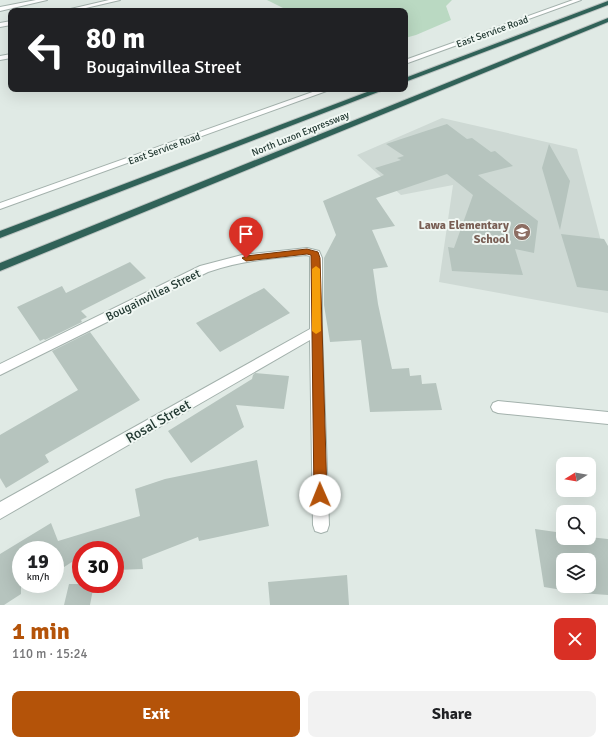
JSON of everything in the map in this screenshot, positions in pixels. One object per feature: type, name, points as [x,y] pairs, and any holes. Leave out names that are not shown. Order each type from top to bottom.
[{"type":"highway","points":[[408,79],[608,3]]},
{"type":"highway","name":"North Luzon Expressway","points":[[0,267],[608,20]]},
{"type":"highway","name":"North Luzon Expressway","points":[[0,235],[374,92]]},
{"type":"street","points":[[0,9],[44,0]]},
{"type":"street","points":[[80,8],[117,0]]},
{"type":"street","name":"East Service Road","points":[[408,61],[578,0]]},
{"type":"street","name":"East Service Road","points":[[0,206],[320,92]]},
{"type":"street","name":"Bougainvillea Street","points":[[0,370],[210,267],[223,262],[258,256],[307,251],[315,254],[316,331]]},
{"type":"street","points":[[316,331],[321,525]]},
{"type":"street","name":"Rosal Street","points":[[0,511],[316,331]]},
{"type":"street","points":[[498,407],[608,418]]},
{"type":"shaded area","name":"Lawa Elementary School","points":[[442,118],[577,149],[608,268],[608,313],[439,282],[453,185],[401,195],[357,155]]},
{"type":"green space","points":[[267,0],[452,0],[446,6],[451,20],[408,37],[408,8],[283,8]]},
{"type":"building","points":[[447,124],[467,139],[472,138],[491,152],[495,151],[513,166],[478,175],[538,221],[534,253],[515,249],[523,275],[452,271],[448,247],[454,248],[473,195],[447,174],[376,198],[395,226],[372,230],[388,267],[373,269],[378,304],[392,369],[409,368],[410,376],[421,375],[422,384],[436,383],[442,410],[370,412],[361,340],[330,342],[324,305],[324,258],[336,235],[323,201],[384,175],[375,168],[401,160],[397,158],[404,156],[386,144]]},
{"type":"building","points":[[549,144],[570,181],[560,230],[542,168]]},
{"type":"building","points":[[561,234],[604,239],[608,246],[608,291],[577,287]]},
{"type":"building","points":[[130,262],[146,278],[81,311],[87,317],[81,320],[82,322],[45,340],[40,341],[17,307],[62,286],[66,293]]},
{"type":"building","points":[[264,288],[290,313],[220,352],[196,323]]},
{"type":"building","points":[[90,332],[140,400],[45,455],[49,462],[6,488],[0,478],[0,435],[78,390],[52,351]]},
{"type":"building","points":[[255,373],[289,376],[284,409],[236,405],[244,427],[191,463],[168,431],[252,379]]},
{"type":"building","points":[[257,460],[269,526],[199,541],[198,537],[142,559],[143,569],[124,570],[124,541],[72,541],[72,562],[64,567],[64,541],[58,541],[140,516],[135,489],[165,479]]},
{"type":"building","points":[[51,523],[58,541],[21,541]]},
{"type":"building","points":[[535,529],[556,532],[556,545],[596,545],[596,538],[608,539],[608,595],[580,593],[596,593],[596,553],[556,553],[556,589],[544,587]]},
{"type":"building","points":[[12,547],[12,593],[21,593],[4,605],[0,605],[0,554]]},
{"type":"building","points":[[347,575],[349,605],[270,605],[268,582]]},
{"type":"building","points":[[69,584],[72,584],[72,593],[92,593],[90,605],[64,605]]},
{"type":"slow traffic","points":[[316,269],[316,331]]},
{"type":"place","name":"Lawa Elementary School","points":[[522,232]]},
{"type":"route","points":[[246,258],[307,251],[315,254],[320,495]]}]
